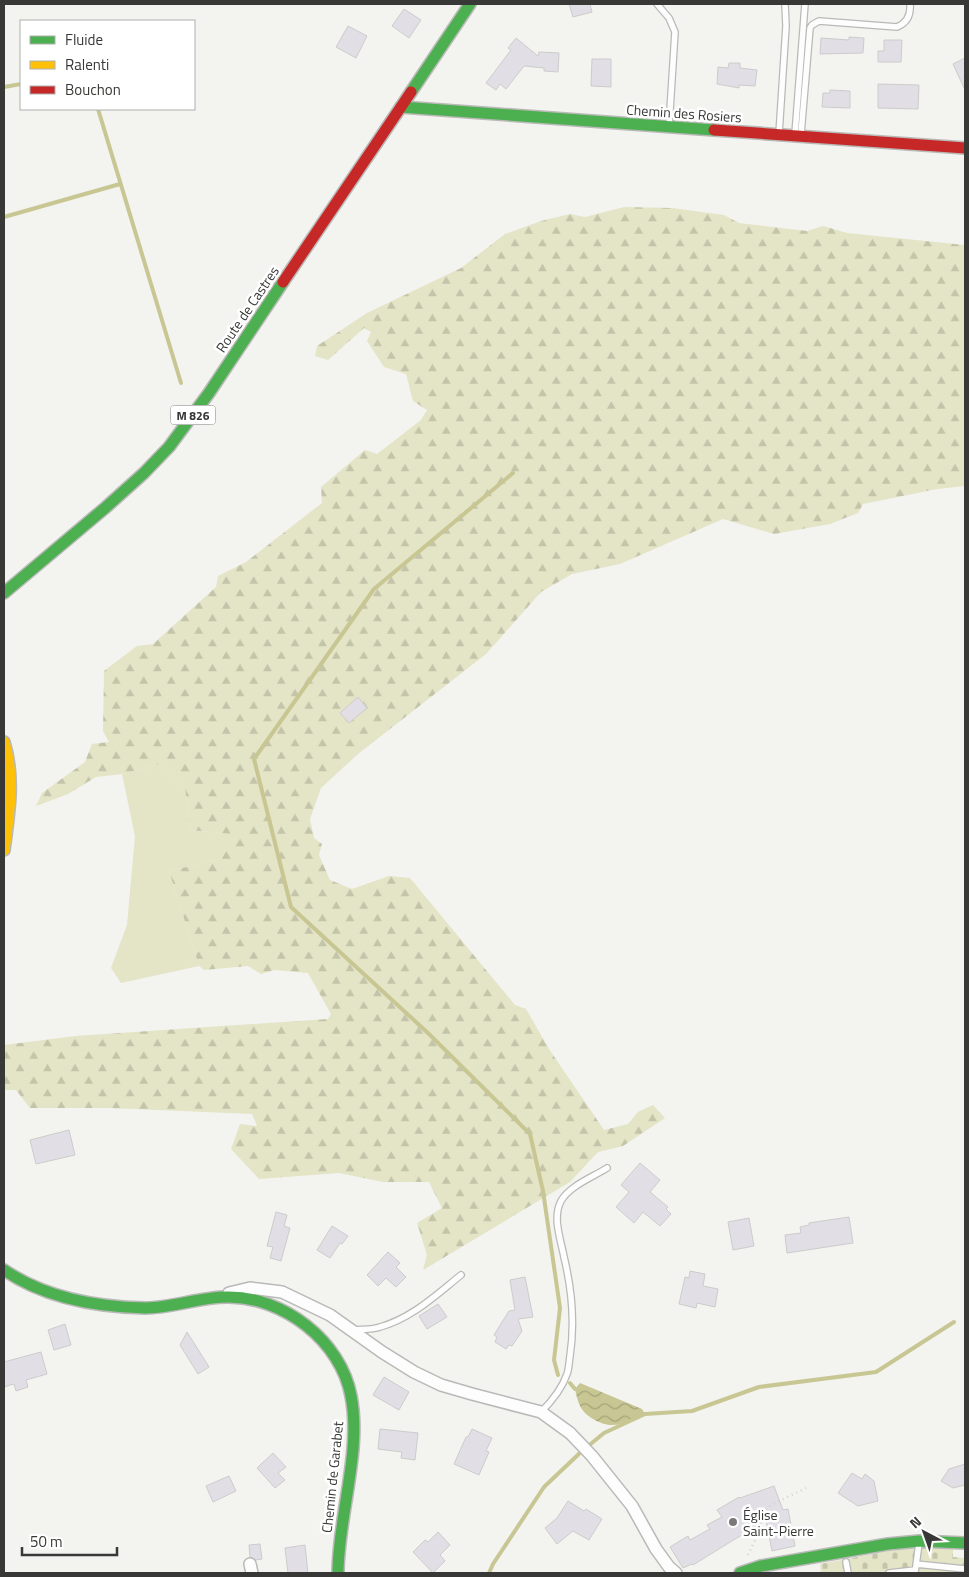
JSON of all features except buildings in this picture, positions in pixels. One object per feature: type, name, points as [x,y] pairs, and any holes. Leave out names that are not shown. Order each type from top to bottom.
[{"type":"street","name":"Route de Castres","points":[[4,593],[112,502],[163,453],[209,393],[470,4]]},
{"type":"street","name":"Chemin des Rosiers","points":[[401,107],[669,128],[965,148]]},
{"type":"street","points":[[4,742],[8,753],[11,781],[4,850]]},
{"type":"street","name":"Chemin de Garabet","points":[[4,1270],[22,1282],[67,1298],[117,1306],[141,1308],[166,1307],[218,1297],[251,1299],[281,1309],[297,1318],[319,1336],[344,1375],[350,1393],[354,1432],[338,1573]]},
{"type":"street","points":[[218,1297],[250,1288],[282,1292],[330,1315],[382,1352],[414,1372],[441,1385],[541,1412],[570,1433],[592,1456],[632,1506],[656,1549],[669,1567],[676,1573]]},
{"type":"street","points":[[740,1573],[761,1566],[888,1544],[919,1541],[965,1543]]},
{"type":"lane","points":[[657,4],[669,18],[674,32],[669,128]]},
{"type":"lane","points":[[779,135],[786,26],[785,4]]},
{"type":"lane","points":[[798,136],[805,4]]},
{"type":"lane","points":[[798,136],[812,24],[819,21],[897,27],[908,19],[910,4]]},
{"type":"lane","points":[[541,1412],[556,1395],[568,1374],[572,1342],[573,1308],[565,1258],[557,1229],[559,1208],[562,1200],[574,1188],[607,1168]]},
{"type":"lane","points":[[353,1330],[378,1328],[400,1320],[415,1311],[461,1275]]},
{"type":"lane","points":[[915,1569],[919,1541]]},
{"type":"lane","points":[[846,1562],[848,1573]]},
{"type":"lane","points":[[889,1573],[915,1569],[965,1569]]},
{"type":"path","points":[[745,1559],[757,1536],[762,1512],[772,1504],[806,1488]]},
{"type":"green space","points":[[624,207],[672,208],[724,215],[739,223],[807,231],[823,226],[847,233],[965,245],[965,486],[937,489],[863,504],[858,513],[830,524],[774,534],[723,519],[620,564],[572,574],[541,592],[486,654],[358,754],[321,788],[310,819],[314,838],[322,844],[319,855],[330,880],[352,889],[389,876],[410,878],[515,1005],[526,1009],[549,1049],[604,1130],[628,1124],[638,1112],[653,1105],[665,1118],[623,1146],[598,1152],[570,1182],[423,1270],[427,1255],[417,1223],[442,1208],[429,1182],[383,1182],[339,1173],[259,1179],[231,1149],[240,1124],[257,1126],[252,1114],[111,1108],[30,1108],[16,1090],[4,1090],[4,1045],[76,1036],[328,1019],[331,1014],[308,973],[274,970],[261,974],[248,966],[204,970],[199,966],[169,871],[220,859],[231,834],[190,830],[185,787],[162,764],[122,774],[96,777],[68,794],[36,806],[42,793],[85,762],[92,744],[109,742],[103,731],[104,671],[137,646],[153,644],[216,587],[218,576],[246,562],[322,503],[321,487],[365,450],[377,454],[421,420],[427,410],[413,401],[406,374],[384,367],[367,341],[371,332],[364,328],[328,360],[315,356],[317,346],[367,313],[461,268],[505,234],[541,221],[570,214],[585,217]]},
{"type":"green space","points":[[162,764],[185,787],[190,830],[232,834],[220,859],[169,871],[199,966],[121,983],[111,968],[127,925],[135,836],[122,774]]},
{"type":"green space","points":[[915,1546],[915,1552],[922,1552],[922,1546],[953,1547],[953,1557],[965,1558],[965,1573],[821,1573],[820,1564]]},
{"type":"water","points":[[580,1383],[642,1409],[645,1414],[619,1424],[607,1425],[600,1423],[585,1413],[580,1406],[575,1389]]},
{"type":"waterway","points":[[4,87],[20,84]]},
{"type":"waterway","points":[[98,110],[181,383]]},
{"type":"waterway","points":[[4,217],[120,184]]},
{"type":"waterway","points":[[513,473],[374,589],[254,759],[291,907],[429,1034],[530,1134],[543,1191],[560,1308],[554,1360],[558,1375]]},
{"type":"waterway","points":[[587,1447],[604,1433],[645,1414],[692,1411],[759,1387],[876,1372],[954,1322]]},
{"type":"waterway","points":[[570,1383],[575,1389]]},
{"type":"waterway","points":[[489,1573],[544,1487],[582,1451]]},
{"type":"traffic: fast","points":[[411,92],[470,4]]},
{"type":"traffic: fast","points":[[401,107],[714,130]]},
{"type":"traffic: fast","points":[[4,593],[105,508],[144,473],[169,447],[209,393],[283,282]]},
{"type":"traffic: fast","points":[[4,1270],[36,1288],[90,1303],[108,1306],[155,1308],[217,1297],[248,1299],[269,1304],[288,1313],[306,1325],[322,1340],[335,1357],[345,1376],[351,1396],[354,1417],[352,1461],[339,1552],[338,1573]]},
{"type":"traffic: fast","points":[[740,1573],[761,1566],[888,1544],[919,1541],[965,1543]]},
{"type":"traffic: slow","points":[[4,742],[10,782],[4,850]]},
{"type":"traffic: jam","points":[[283,282],[411,92]]},
{"type":"traffic: jam","points":[[714,130],[965,148]]},
{"type":"place","name":"Église Saint-Pierre","points":[[733,1522]]}]
